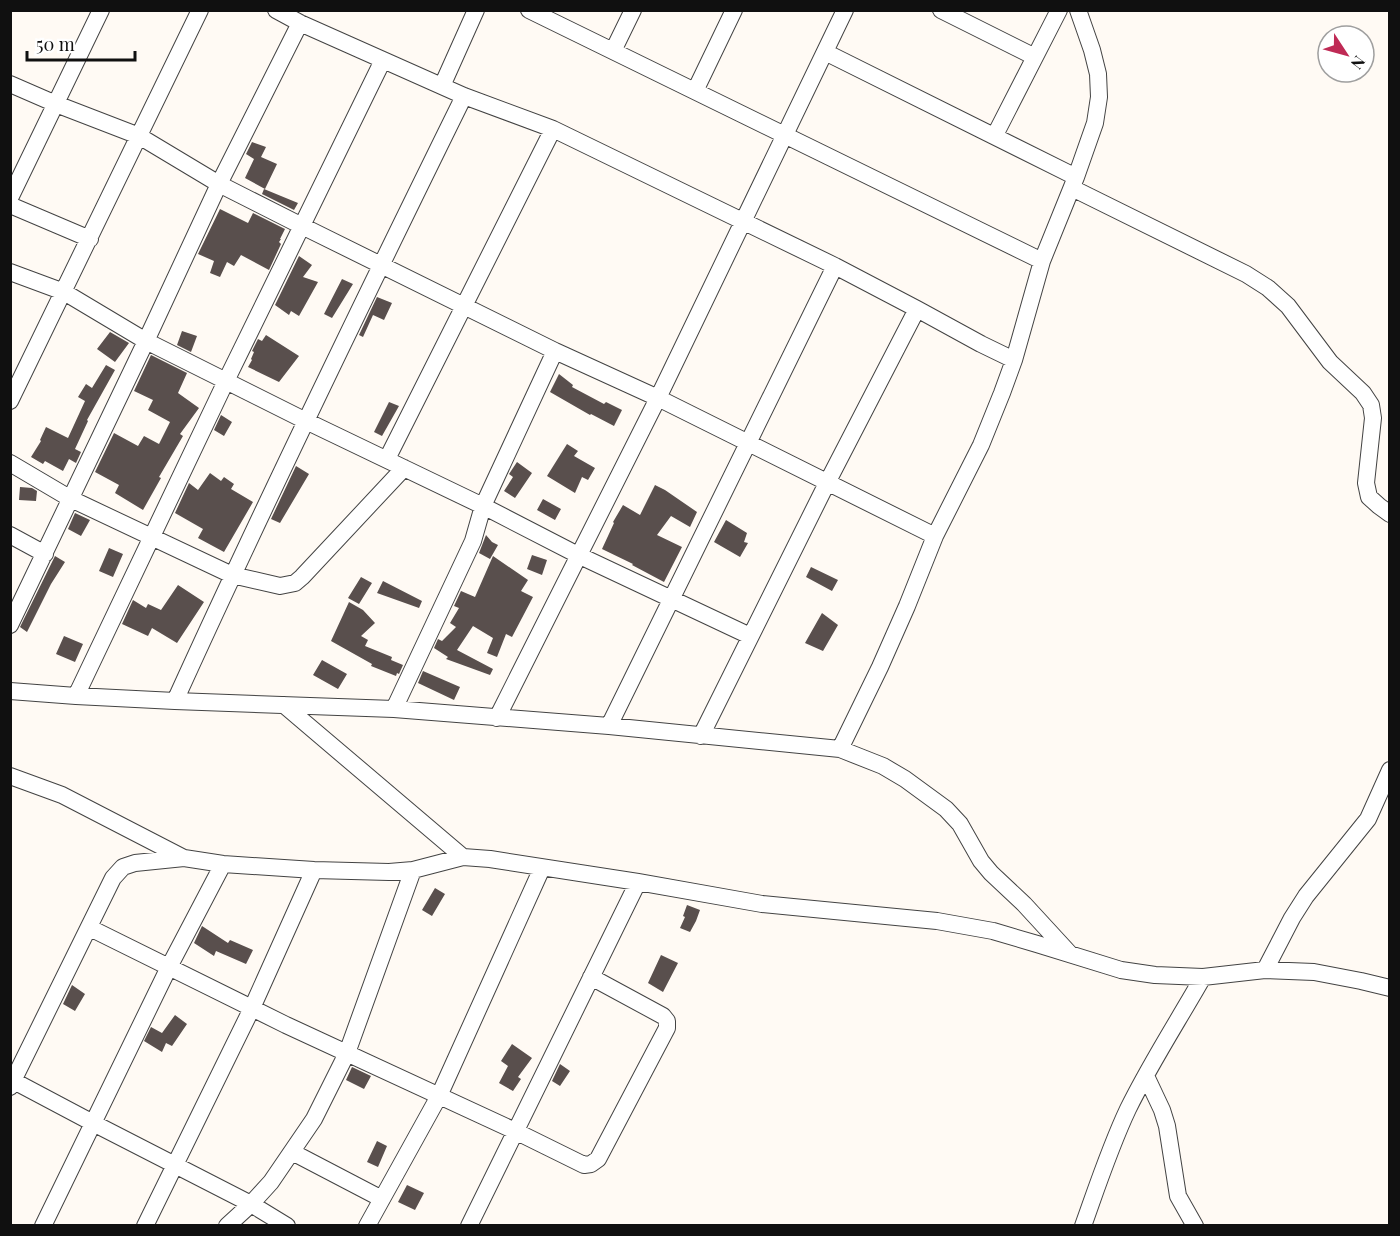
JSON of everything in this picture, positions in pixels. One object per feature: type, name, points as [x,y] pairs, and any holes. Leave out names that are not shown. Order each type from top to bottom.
[{"type":"street","points":[[10,198],[101,10]]},
{"type":"street","points":[[10,401],[200,10]]},
{"type":"street","points":[[276,10],[300,23],[464,96],[553,129],[835,266],[981,345],[1014,360]]},
{"type":"street","points":[[442,86],[476,10]]},
{"type":"street","points":[[613,51],[633,10]]},
{"type":"street","points":[[695,91],[734,10]]},
{"type":"street","points":[[497,718],[658,398],[845,10]]},
{"type":"street","points":[[941,10],[958,14],[1035,57]]},
{"type":"street","points":[[994,135],[1059,10]]},
{"type":"street","points":[[840,749],[885,657],[934,537],[981,445],[1014,360],[1042,261],[1074,183],[1095,123],[1099,97],[1098,74],[1078,10]]},
{"type":"street","points":[[531,11],[1042,261]]},
{"type":"street","points":[[10,626],[219,184],[300,23]]},
{"type":"street","points":[[825,52],[994,135],[1074,183],[1246,274],[1268,288],[1288,306],[1330,362],[1363,393],[1371,405],[1373,418],[1366,483],[1369,497],[1389,514]]},
{"type":"street","points":[[76,696],[226,381],[383,60]]},
{"type":"street","points":[[10,84],[56,105],[139,136],[219,184],[302,226],[555,351],[658,398],[934,537]]},
{"type":"street","points":[[175,701],[232,575],[464,96]]},
{"type":"street","points":[[387,459],[553,129]]},
{"type":"street","points":[[10,205],[90,239]]},
{"type":"street","points":[[609,726],[835,266]]},
{"type":"street","points":[[10,272],[64,292],[146,341],[578,555],[750,636]]},
{"type":"street","points":[[701,736],[917,309]]},
{"type":"street","points":[[394,709],[473,541],[483,506],[555,351]]},
{"type":"street","points":[[10,463],[71,499],[232,575],[280,586],[295,583],[302,578],[404,468]]},
{"type":"street","points":[[10,535],[45,554]]},
{"type":"street","points":[[10,691],[175,701],[394,709],[609,726],[840,749],[884,766],[905,778],[946,809],[960,824],[981,861],[991,873],[1038,918],[1071,954]]},
{"type":"street","points":[[284,705],[463,857]]},
{"type":"street","points":[[1265,970],[1306,896],[1368,819],[1389,770]]},
{"type":"street","points":[[10,776],[62,795],[184,858]]},
{"type":"street","points":[[287,1226],[251,1204],[12,1082],[113,878],[123,867],[135,863],[184,858],[223,864],[389,872],[413,870],[463,857],[490,859],[762,904],[937,921],[993,931],[1121,970],[1155,975],[1203,977],[1265,970],[1314,972],[1389,988]]},
{"type":"street","points":[[43,1226],[169,967],[223,864]]},
{"type":"street","points":[[367,1226],[439,1096],[542,867]]},
{"type":"street","points":[[145,1226],[252,1008],[314,870]]},
{"type":"street","points":[[227,1226],[271,1182],[314,1119],[347,1053],[413,870]]},
{"type":"street","points":[[469,1226],[638,882]]},
{"type":"street","points":[[90,928],[252,1008],[584,1165],[591,1164],[598,1159],[667,1028],[667,1022],[663,1016],[591,977]]},
{"type":"street","points":[[1083,1226],[1124,1119],[1203,977]]},
{"type":"street","points":[[1146,1076],[1167,1126],[1178,1196],[1195,1226]]},
{"type":"street","points":[[292,1152],[382,1199]]},
{"type":"building","points":[[252,142],[266,147],[261,157],[277,164],[265,189],[245,178],[254,159],[246,154]]},
{"type":"building","points":[[264,189],[298,203],[294,210],[262,194]]},
{"type":"building","points":[[220,209],[248,223],[253,213],[285,229],[269,270],[241,255],[234,266],[227,262],[220,277],[210,273],[214,261],[198,254]]},
{"type":"building","points":[[299,256],[312,265],[303,277],[318,282],[299,316],[291,311],[289,315],[275,305]]},
{"type":"building","points":[[342,279],[353,284],[332,318],[324,314]]},
{"type":"building","points":[[377,297],[392,303],[384,320],[373,315],[363,337],[359,335]]},
{"type":"building","points":[[182,331],[197,336],[191,352],[177,345]]},
{"type":"building","points":[[110,332],[129,343],[115,362],[97,349]]},
{"type":"building","points":[[266,335],[299,356],[279,382],[248,367],[258,339],[262,341]]},
{"type":"building","points":[[151,355],[187,373],[178,393],[199,408],[180,434],[183,436],[143,510],[115,493],[119,485],[95,472],[114,433],[138,446],[144,436],[159,444],[170,422],[148,410],[153,400],[134,391]]},
{"type":"building","points":[[106,365],[115,370],[87,420],[75,449],[81,452],[76,463],[69,459],[63,471],[45,461],[43,464],[31,457],[46,427],[68,438],[85,401],[78,397],[86,384],[92,388]]},
{"type":"building","points":[[559,374],[573,385],[572,387],[604,404],[606,402],[622,410],[614,426],[550,392]]},
{"type":"building","points":[[389,402],[399,406],[382,436],[374,432]]},
{"type":"building","points":[[221,415],[232,422],[224,436],[214,430]]},
{"type":"building","points":[[567,444],[578,451],[574,456],[595,468],[588,480],[582,477],[575,493],[547,476]]},
{"type":"building","points":[[517,462],[532,473],[515,498],[504,491],[513,477],[509,474]]},
{"type":"building","points":[[296,466],[309,474],[280,523],[271,519]]},
{"type":"building","points":[[210,473],[221,481],[224,477],[234,484],[231,489],[253,502],[224,552],[198,538],[203,529],[175,513],[189,483],[198,490]]},
{"type":"building","points":[[655,485],[697,512],[690,527],[671,516],[657,535],[682,547],[664,582],[602,549],[623,505],[640,515]]},
{"type":"building","points":[[20,487],[37,491],[36,501],[19,500]]},
{"type":"building","points":[[543,499],[561,509],[555,520],[537,510]]},
{"type":"building","points":[[75,513],[90,520],[81,536],[68,529]]},
{"type":"building","points":[[726,520],[747,533],[744,542],[748,543],[740,557],[714,542]]},
{"type":"building","points":[[486,535],[498,545],[490,559],[479,553]]},
{"type":"building","points":[[109,548],[123,554],[113,577],[99,571]]},
{"type":"building","points":[[532,555],[547,560],[542,575],[527,569]]},
{"type":"building","points":[[55,556],[65,562],[51,584],[27,632],[20,627]]},
{"type":"building","points":[[493,556],[528,580],[521,591],[533,597],[512,637],[506,634],[497,657],[487,653],[493,638],[473,626],[457,650],[493,669],[490,675],[446,659],[448,657],[434,648],[438,639],[442,641],[456,627],[450,623],[459,608],[454,606],[461,591],[475,597]]},
{"type":"building","points":[[811,567],[838,580],[832,591],[806,577]]},
{"type":"building","points":[[361,577],[372,583],[359,604],[348,598]]},
{"type":"building","points":[[383,581],[422,601],[419,608],[377,593]]},
{"type":"building","points":[[178,585],[204,602],[177,643],[152,628],[148,636],[122,624],[133,600],[146,608],[148,604],[161,610]]},
{"type":"building","points":[[349,602],[363,610],[375,623],[361,636],[368,640],[365,646],[392,657],[391,660],[403,665],[396,676],[371,666],[372,664],[331,641]]},
{"type":"building","points":[[822,613],[838,625],[823,651],[805,643]]},
{"type":"building","points":[[64,636],[83,644],[75,662],[56,654]]},
{"type":"building","points":[[322,660],[347,674],[338,689],[313,675]]},
{"type":"building","points":[[423,671],[460,687],[454,700],[418,683]]},
{"type":"building","points":[[435,888],[445,894],[432,916],[422,910]]},
{"type":"building","points":[[687,905],[700,910],[690,932],[680,928]]},
{"type":"building","points":[[202,926],[228,943],[230,940],[253,950],[246,964],[216,951],[214,956],[194,943]]},
{"type":"building","points":[[661,955],[678,963],[663,992],[648,983]]},
{"type":"building","points":[[72,985],[85,994],[75,1011],[63,1004]]},
{"type":"building","points":[[175,1015],[187,1024],[172,1046],[166,1043],[162,1052],[144,1041],[151,1027],[162,1033]]},
{"type":"building","points":[[512,1044],[532,1058],[518,1077],[521,1079],[513,1091],[499,1083],[508,1066],[501,1061]]},
{"type":"building","points":[[560,1064],[570,1071],[560,1086],[552,1081]]},
{"type":"building","points":[[352,1067],[371,1076],[364,1089],[346,1080]]},
{"type":"building","points":[[377,1141],[387,1146],[378,1167],[367,1162]]},
{"type":"building","points":[[407,1185],[424,1193],[415,1210],[398,1202]]}]
